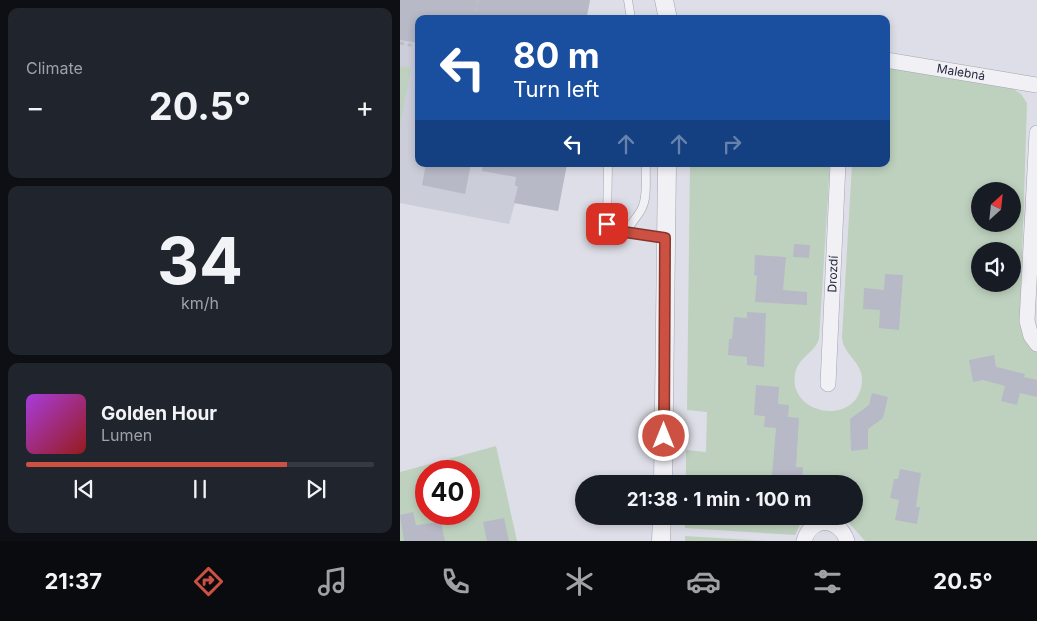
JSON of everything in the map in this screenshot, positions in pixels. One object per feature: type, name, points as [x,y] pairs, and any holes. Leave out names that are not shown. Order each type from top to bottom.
[{"type":"street","points":[[664,0],[667,15]]},
{"type":"street","name":"Malebná","points":[[890,61],[1037,85]]},
{"type":"street","points":[[1037,134],[1027,321],[1031,336],[1037,344]]},
{"type":"street","points":[[663,475],[667,167]]},
{"type":"street","name":"Drozdí","points":[[828,384],[838,167]]},
{"type":"street","points":[[804,541],[806,534],[811,528],[822,522],[836,525],[841,529],[847,541]]},
{"type":"street","points":[[661,541],[662,525]]},
{"type":"lane","points":[[628,0],[630,15]]},
{"type":"lane","points":[[608,167],[607,224],[611,230],[665,238]]},
{"type":"lane","points":[[627,232],[645,200],[646,167]]},
{"type":"path","points":[[475,15],[478,0]]},
{"type":"path","points":[[400,43],[415,46]]},
{"type":"shaded area","points":[[400,0],[590,0],[588,15],[570,15],[548,11],[484,15],[415,15],[415,167],[566,167],[558,211],[515,203],[509,224],[400,203]]},
{"type":"green space","points":[[400,66],[411,68],[400,124]]},
{"type":"green space","points":[[890,68],[1012,88],[1021,94],[1027,103],[1021,292],[1021,242],[971,242],[971,292],[1021,292],[1020,323],[1023,336],[1037,352],[1037,541],[865,541],[851,525],[863,525],[863,475],[686,475],[686,450],[706,452],[707,412],[687,410],[690,167],[830,167],[819,339],[796,370],[795,385],[800,397],[810,406],[823,410],[836,410],[849,406],[858,396],[862,381],[861,374],[843,343],[852,167],[890,167]]},
{"type":"green space","points":[[496,446],[517,541],[400,541],[400,472],[415,468],[415,525],[480,525],[480,460],[444,460]]},
{"type":"green space","points":[[685,525],[800,525],[795,535],[685,528]]},
{"type":"green space","points":[[685,536],[768,541],[685,541]]},
{"type":"building","points":[[400,0],[590,0],[587,15],[415,15],[415,42],[400,40]]},
{"type":"building","points":[[425,167],[470,167],[465,194],[422,185]]},
{"type":"building","points":[[483,167],[566,167],[558,211],[514,203],[518,186],[515,186],[516,177],[482,171]]},
{"type":"building","points":[[794,244],[810,245],[809,258],[793,257]]},
{"type":"building","points":[[755,255],[786,257],[783,290],[807,292],[807,305],[755,302],[757,276],[754,275]]},
{"type":"building","points":[[885,274],[903,275],[899,330],[879,328],[880,310],[863,309],[864,288],[884,290]]},
{"type":"building","points":[[747,312],[766,313],[764,367],[747,365],[747,357],[728,355],[729,339],[732,339],[734,317],[747,318]]},
{"type":"building","points":[[994,355],[996,367],[1025,374],[1024,377],[1037,380],[1037,397],[1020,393],[1017,405],[1001,401],[1005,386],[983,380],[973,382],[969,360]]},
{"type":"building","points":[[756,385],[779,387],[778,404],[789,405],[788,417],[799,418],[796,467],[803,467],[803,475],[772,475],[776,428],[764,427],[765,416],[754,415]]},
{"type":"building","points":[[872,393],[888,397],[883,418],[868,429],[868,449],[851,451],[850,419],[869,405]]},
{"type":"building","points":[[900,469],[921,473],[916,507],[920,507],[917,524],[895,520],[899,500],[890,498],[894,479],[898,479]]},
{"type":"building","points":[[413,512],[415,525],[442,525],[445,541],[404,541],[400,515]]},
{"type":"building","points":[[504,518],[509,541],[487,541],[483,522]]},
{"type":"route","points":[[607,224],[611,230],[665,238],[664,436]]}]
